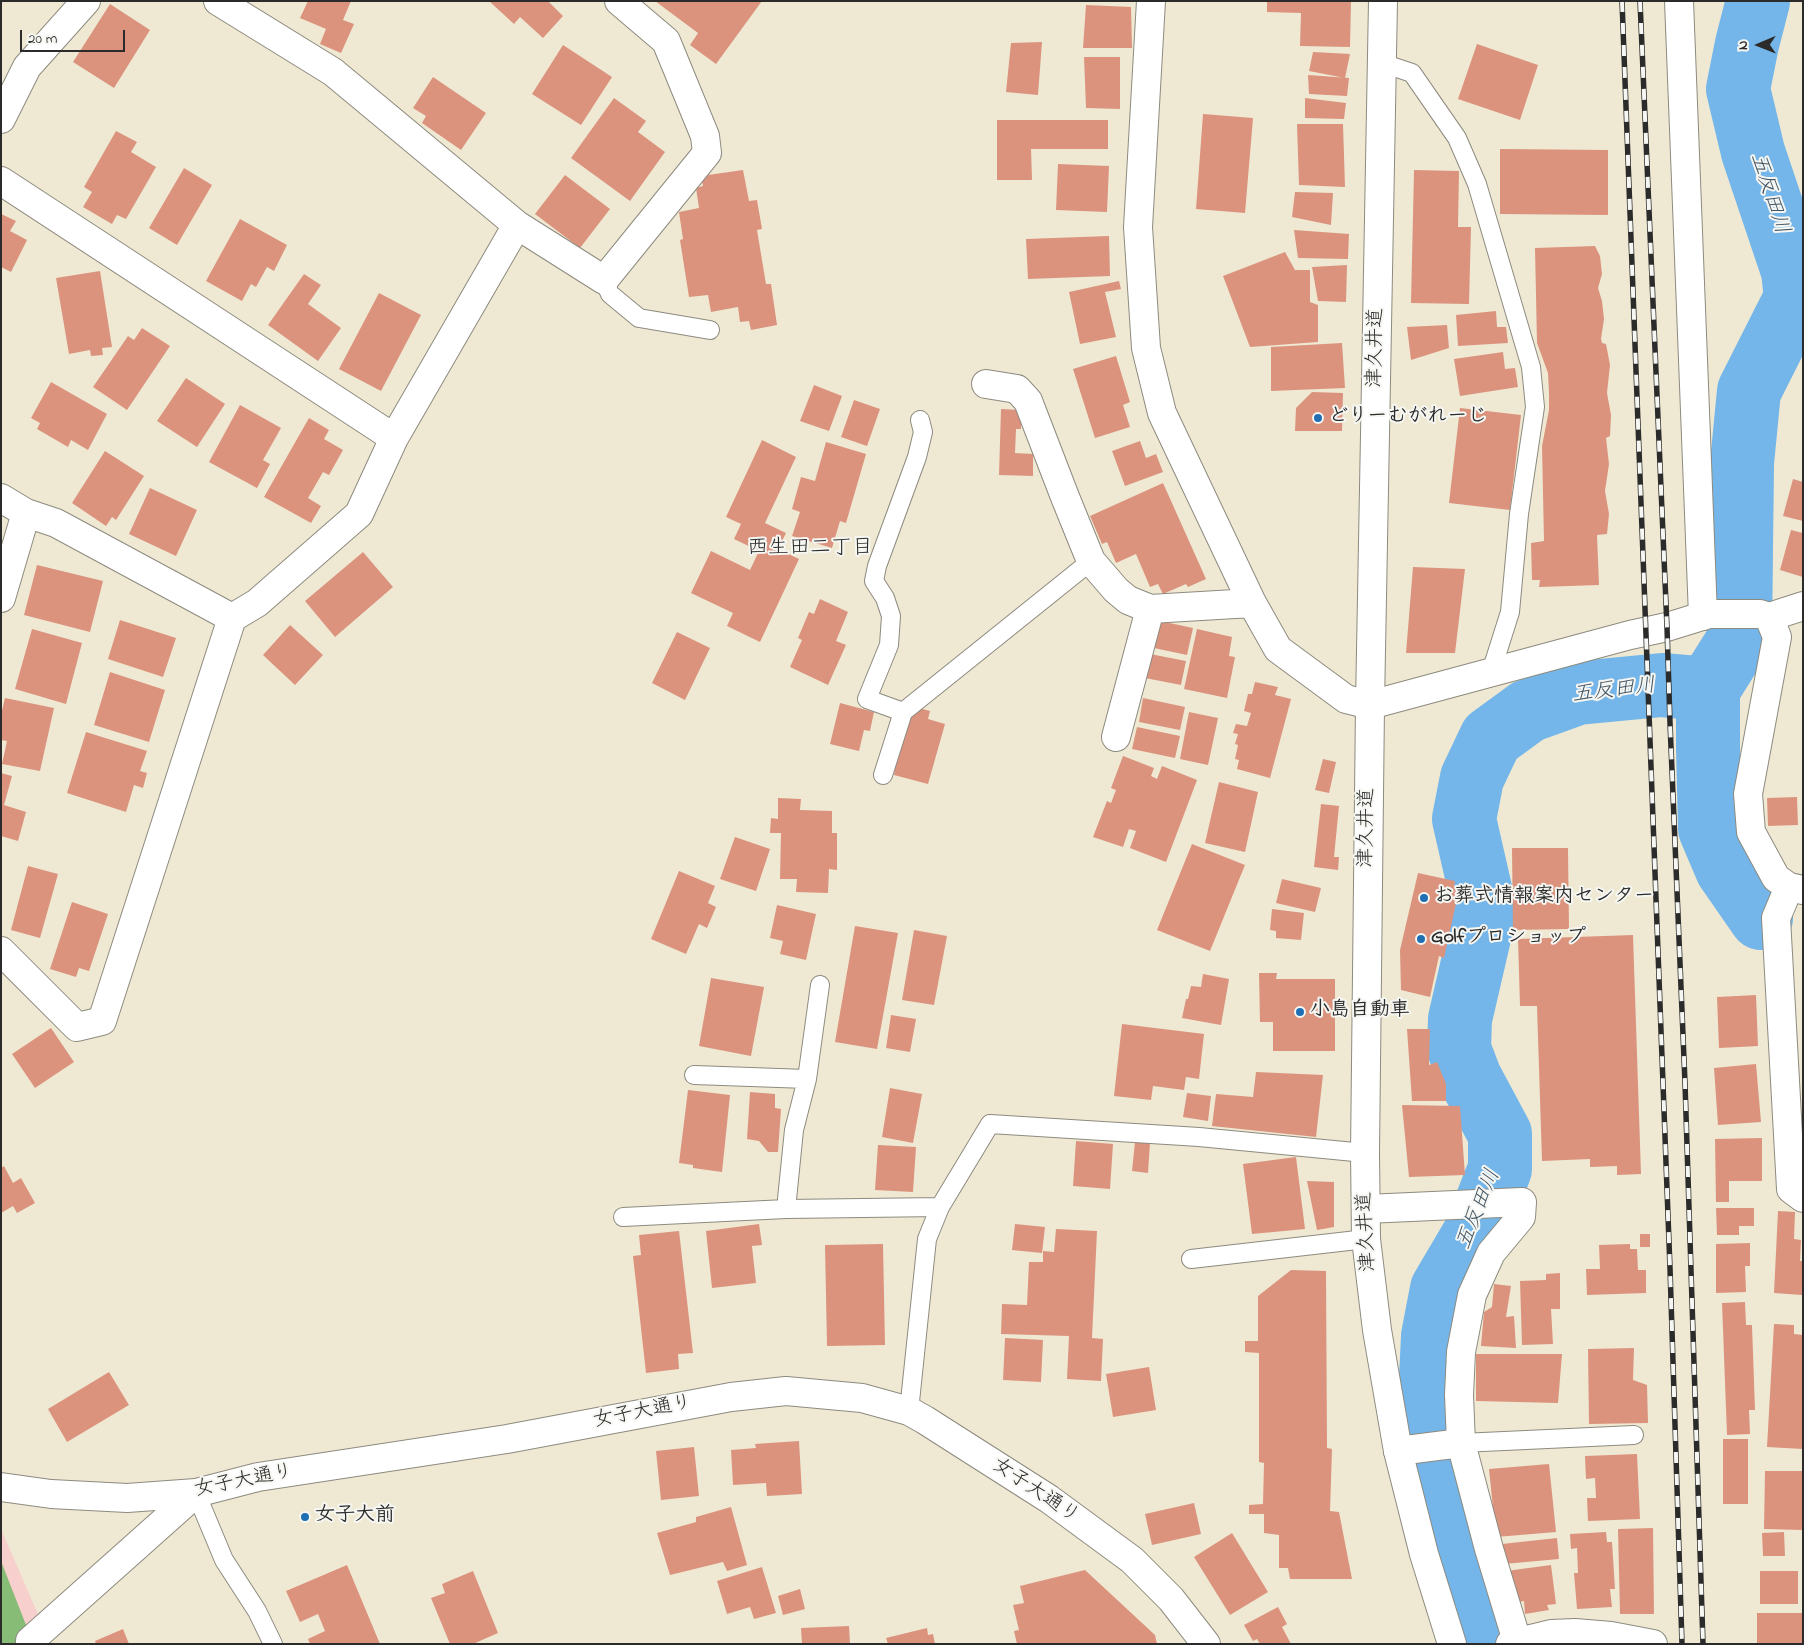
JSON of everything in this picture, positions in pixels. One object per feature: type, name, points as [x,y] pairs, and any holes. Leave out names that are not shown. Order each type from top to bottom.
[{"type":"street","points":[[1,119],[26,67],[86,1]]},
{"type":"street","points":[[218,1],[333,72],[517,225],[604,280],[708,153],[705,136],[666,41],[619,1]]},
{"type":"street","points":[[1151,1],[1138,226],[1146,348],[1162,413],[1252,603],[1278,649],[1346,698],[1370,705],[1630,635],[1668,627],[1706,615],[1765,615],[1803,606]]},
{"type":"street","name":"津久井道","points":[[1383,1],[1370,705],[1365,1153],[1366,1239],[1376,1330],[1398,1451],[1424,1554],[1452,1644]]},
{"type":"street","points":[[1679,1],[1706,615]]},
{"type":"street","points":[[1,181],[394,438]]},
{"type":"street","points":[[1,951],[77,1028],[102,1021],[232,618],[257,603],[359,514],[394,438],[517,225]]},
{"type":"street","points":[[986,384],[1017,389],[1028,401],[1091,561],[1116,590],[1128,600],[1150,609],[1252,603]]},
{"type":"street","points":[[1,498],[26,513],[56,523],[232,618]]},
{"type":"street","points":[[1,598],[26,513]]},
{"type":"street","points":[[1116,737],[1150,609]]},
{"type":"street","points":[[1765,615],[1777,637],[1748,794],[1751,832],[1776,878],[1796,889],[1776,918],[1791,1189],[1803,1198]]},
{"type":"street","points":[[1366,1209],[1522,1202],[1521,1217],[1492,1253],[1472,1295],[1461,1352],[1460,1396],[1448,1445],[1484,1533],[1514,1642],[1551,1634],[1575,1633],[1611,1636],[1653,1644]]},
{"type":"street","name":"女子大通り","points":[[1,1487],[52,1494],[127,1498],[196,1493],[258,1478],[507,1439],[731,1397],[786,1392],[862,1398],[909,1411],[1049,1499],[1132,1560],[1171,1599],[1206,1644]]},
{"type":"street","points":[[1398,1451],[1448,1445]]},
{"type":"street","points":[[42,1638],[196,1493]]},
{"type":"lane","points":[[1382,63],[1412,73],[1457,138],[1477,184],[1532,367],[1534,407],[1519,514],[1510,612],[1491,672]]},
{"type":"lane","points":[[604,280],[610,294],[639,318],[710,330]]},
{"type":"lane","points":[[903,712],[867,699],[889,645],[891,616],[885,598],[874,581],[876,566],[917,458],[923,432],[920,420]]},
{"type":"lane","points":[[883,775],[903,712],[1091,561]]},
{"type":"lane","points":[[786,1209],[794,1130],[807,1079],[820,985]]},
{"type":"lane","points":[[694,1075],[807,1079]]},
{"type":"lane","points":[[909,1411],[927,1239],[940,1207],[990,1124],[1199,1137],[1365,1153]]},
{"type":"lane","points":[[623,1217],[786,1209],[940,1207]]},
{"type":"lane","points":[[1191,1259],[1366,1239]]},
{"type":"lane","points":[[1448,1445],[1634,1435]]},
{"type":"lane","points":[[196,1493],[224,1560],[257,1611],[273,1644]]},
{"type":"shaded area","points":[[1,1529],[51,1644],[1,1644]]},
{"type":"green space","points":[[1,1561],[26,1625],[22,1644],[1,1644]]},
{"type":"building","points":[[308,1],[351,1],[343,20],[354,24],[341,53],[320,44],[326,29],[300,18]]},
{"type":"building","points":[[489,1],[548,1],[563,16],[543,38],[520,17],[514,24]]},
{"type":"building","points":[[655,1],[762,1],[716,64],[690,45],[698,33]]},
{"type":"building","points":[[1267,1],[1351,1],[1350,47],[1300,46],[1301,13],[1267,12]]},
{"type":"building","points":[[110,4],[150,30],[114,88],[73,62]]},
{"type":"building","points":[[1086,5],[1131,7],[1132,48],[1083,48]]},
{"type":"building","points":[[1042,42],[1038,95],[1006,92],[1011,43]]},
{"type":"building","points":[[1477,44],[1538,65],[1520,120],[1458,99]]},
{"type":"building","points":[[563,45],[612,77],[581,125],[532,94]]},
{"type":"building","points":[[1313,52],[1350,54],[1345,78],[1309,71]]},
{"type":"building","points":[[1084,57],[1120,57],[1120,109],[1086,108]]},
{"type":"building","points":[[1308,75],[1349,78],[1347,96],[1309,94]]},
{"type":"building","points":[[433,77],[486,113],[461,150],[422,123],[426,116],[413,108]]},
{"type":"building","points":[[614,98],[646,121],[638,132],[665,152],[630,201],[571,158]]},
{"type":"building","points":[[1305,98],[1346,103],[1344,119],[1305,118]]},
{"type":"building","points":[[1203,114],[1253,118],[1245,213],[1196,209]]},
{"type":"building","points":[[997,120],[1108,120],[1108,149],[1031,149],[1032,180],[997,180]]},
{"type":"building","points":[[1297,124],[1343,124],[1345,187],[1299,185]]},
{"type":"building","points":[[116,131],[137,142],[131,152],[156,167],[126,219],[117,215],[112,224],[83,207],[92,192],[84,187]]},
{"type":"building","points":[[1500,149],[1608,150],[1608,215],[1500,214]]},
{"type":"building","points":[[1058,164],[1109,166],[1107,212],[1056,210]]},
{"type":"building","points":[[184,168],[212,185],[177,245],[149,228]]},
{"type":"building","points":[[743,170],[749,201],[757,200],[762,229],[757,230],[766,284],[771,284],[777,325],[751,330],[749,321],[740,322],[738,307],[711,312],[708,295],[689,297],[680,240],[683,239],[679,212],[699,208],[696,188],[703,186],[701,176]]},
{"type":"building","points":[[1414,170],[1459,171],[1458,227],[1471,227],[1469,304],[1411,303]]},
{"type":"building","points":[[565,175],[610,209],[580,248],[535,214]]},
{"type":"building","points":[[1295,192],[1333,193],[1331,225],[1292,217]]},
{"type":"building","points":[[1,214],[16,221],[10,231],[27,240],[11,272],[1,267]]},
{"type":"building","points":[[240,219],[287,245],[274,271],[267,267],[256,287],[251,284],[242,301],[206,281]]},
{"type":"building","points":[[1294,230],[1349,234],[1348,259],[1298,258]]},
{"type":"building","points":[[1109,236],[1110,276],[1028,279],[1026,239]]},
{"type":"building","points":[[1595,246],[1600,256],[1602,274],[1598,288],[1604,319],[1601,339],[1602,343],[1606,344],[1610,365],[1607,393],[1611,415],[1610,436],[1606,438],[1609,464],[1605,491],[1609,514],[1607,534],[1597,535],[1599,585],[1539,587],[1540,580],[1532,580],[1531,543],[1544,541],[1542,446],[1549,410],[1549,393],[1548,373],[1537,343],[1535,248]]},
{"type":"building","points":[[1285,252],[1295,270],[1310,270],[1310,302],[1318,305],[1318,342],[1250,347],[1223,276]]},
{"type":"building","points":[[1347,265],[1346,302],[1318,301],[1312,267]]},
{"type":"building","points":[[100,271],[112,347],[102,348],[103,355],[91,356],[90,350],[69,354],[56,278]]},
{"type":"building","points":[[304,274],[321,285],[308,304],[341,328],[318,361],[268,325]]},
{"type":"building","points":[[1119,281],[1121,289],[1105,292],[1116,337],[1080,344],[1069,292]]},
{"type":"building","points":[[379,293],[421,315],[381,391],[339,369]]},
{"type":"building","points":[[1496,311],[1497,327],[1506,327],[1508,343],[1458,346],[1456,315]]},
{"type":"building","points":[[1447,325],[1449,348],[1411,360],[1407,327]]},
{"type":"building","points":[[142,328],[170,346],[127,410],[93,387],[128,336],[134,340]]},
{"type":"building","points":[[1342,343],[1345,388],[1271,391],[1271,347]]},
{"type":"building","points":[[1503,352],[1505,369],[1515,368],[1518,387],[1460,396],[1454,359]]},
{"type":"building","points":[[1116,356],[1130,402],[1123,405],[1130,427],[1095,438],[1073,369]]},
{"type":"building","points":[[186,378],[225,404],[197,447],[157,421]]},
{"type":"building","points":[[51,382],[107,414],[88,450],[71,440],[68,447],[37,429],[40,423],[31,418]]},
{"type":"building","points":[[814,385],[842,396],[829,431],[800,421]]},
{"type":"building","points":[[1312,392],[1343,393],[1342,431],[1295,431],[1296,408]]},
{"type":"building","points":[[854,400],[880,409],[867,446],[841,437]]},
{"type":"building","points":[[240,405],[281,428],[263,460],[270,464],[257,488],[209,462]]},
{"type":"building","points":[[1460,408],[1521,415],[1510,510],[1449,503]]},
{"type":"building","points":[[1001,409],[1021,410],[1021,429],[1016,429],[1015,453],[1033,454],[1033,476],[999,475]]},
{"type":"building","points":[[309,418],[329,430],[324,439],[343,450],[329,475],[323,472],[308,498],[321,506],[311,523],[264,497]]},
{"type":"building","points":[[762,440],[796,457],[765,523],[786,533],[778,549],[799,559],[760,642],[727,626],[733,613],[691,593],[711,551],[750,570],[759,551],[734,539],[741,524],[726,517]]},
{"type":"building","points":[[1140,441],[1146,458],[1156,454],[1163,472],[1125,486],[1112,451]]},
{"type":"building","points":[[826,442],[866,454],[846,523],[840,521],[832,548],[792,536],[800,512],[792,509],[801,477],[815,481]]},
{"type":"building","points":[[105,451],[144,476],[116,520],[112,517],[106,526],[72,503]]},
{"type":"building","points":[[1793,479],[1803,482],[1803,521],[1783,516]]},
{"type":"building","points":[[1163,483],[1206,579],[1188,587],[1186,584],[1163,594],[1158,584],[1150,587],[1136,554],[1116,563],[1107,542],[1102,544],[1090,516]]},
{"type":"building","points":[[150,488],[197,510],[176,556],[129,534]]},
{"type":"building","points":[[1791,530],[1803,533],[1803,577],[1780,570]]},
{"type":"building","points":[[363,552],[393,587],[335,637],[305,601]]},
{"type":"building","points":[[37,565],[103,581],[90,632],[24,615]]},
{"type":"building","points":[[1413,567],[1465,569],[1455,653],[1406,653]]},
{"type":"building","points":[[820,599],[848,612],[836,641],[846,645],[828,685],[790,667],[802,640],[798,638],[809,612],[814,614]]},
{"type":"building","points":[[120,620],[176,638],[163,677],[108,659]]},
{"type":"building","points":[[1160,621],[1193,628],[1187,655],[1154,648]]},
{"type":"building","points":[[290,625],[323,655],[295,685],[263,655]]},
{"type":"building","points":[[32,629],[82,643],[66,704],[15,689]]},
{"type":"building","points":[[1197,629],[1232,637],[1229,656],[1235,657],[1227,698],[1184,689]]},
{"type":"building","points":[[677,632],[710,648],[685,700],[652,683]]},
{"type":"building","points":[[1150,654],[1186,661],[1181,685],[1145,678]]},
{"type":"building","points":[[110,672],[165,690],[149,742],[94,725]]},
{"type":"building","points":[[1255,682],[1278,687],[1275,695],[1291,699],[1270,778],[1237,769],[1239,760],[1235,759],[1238,745],[1235,744],[1238,734],[1233,733],[1236,724],[1247,726],[1251,713],[1244,711],[1248,694],[1252,694]]},
{"type":"building","points":[[5,698],[54,708],[40,771],[2,764],[7,741],[1,740],[1,715]]},
{"type":"building","points":[[1143,698],[1185,707],[1180,730],[1139,722]]},
{"type":"building","points":[[840,703],[874,712],[870,731],[864,730],[859,751],[830,744]]},
{"type":"building","points":[[915,707],[930,711],[928,719],[945,724],[928,784],[894,775],[896,763],[892,761],[905,713]]},
{"type":"building","points":[[1189,712],[1218,718],[1208,765],[1180,759]]},
{"type":"building","points":[[1137,727],[1180,736],[1175,758],[1132,749]]},
{"type":"building","points":[[86,732],[147,751],[140,771],[147,773],[143,788],[134,785],[126,812],[67,793]]},
{"type":"building","points":[[1123,756],[1154,768],[1151,776],[1157,779],[1162,766],[1197,780],[1166,862],[1130,848],[1136,831],[1129,829],[1123,847],[1093,837],[1107,801],[1111,803],[1116,790],[1111,788]]},
{"type":"building","points":[[1323,759],[1336,762],[1329,793],[1315,790]]},
{"type":"building","points":[[1,773],[12,776],[4,805],[26,812],[18,841],[1,836]]},
{"type":"building","points":[[1219,782],[1258,792],[1245,852],[1205,843]]},
{"type":"building","points":[[1797,797],[1798,825],[1768,826],[1767,798]]},
{"type":"building","points":[[778,798],[801,799],[800,810],[832,811],[832,833],[837,833],[837,870],[829,869],[828,893],[796,892],[797,879],[780,879],[781,833],[770,833],[771,818],[778,819]]},
{"type":"building","points":[[1321,804],[1339,806],[1334,857],[1339,857],[1338,870],[1314,867]]},
{"type":"building","points":[[735,837],[770,849],[756,891],[720,879]]},
{"type":"building","points":[[1192,844],[1245,865],[1210,951],[1157,930]]},
{"type":"building","points":[[1512,848],[1568,848],[1569,929],[1513,930]]},
{"type":"building","points":[[28,866],[58,874],[40,938],[11,930]]},
{"type":"building","points":[[679,871],[715,886],[708,903],[716,907],[707,928],[699,924],[686,954],[651,939]]},
{"type":"building","points":[[1418,873],[1455,881],[1454,888],[1459,890],[1444,958],[1439,956],[1430,997],[1401,990],[1400,950]]},
{"type":"building","points":[[1282,879],[1321,888],[1315,912],[1276,903]]},
{"type":"building","points":[[72,902],[108,914],[89,971],[79,968],[76,977],[50,969]]},
{"type":"building","points":[[777,905],[816,914],[806,960],[780,954],[783,941],[770,938]]},
{"type":"building","points":[[1272,909],[1304,913],[1301,940],[1276,938],[1276,931],[1270,930]]},
{"type":"building","points":[[855,926],[898,933],[877,1049],[835,1042]]},
{"type":"building","points":[[914,930],[947,936],[934,1005],[902,1000]]},
{"type":"building","points":[[1633,935],[1641,1174],[1617,1175],[1617,1166],[1590,1167],[1590,1159],[1542,1161],[1537,1006],[1520,1006],[1518,939]]},
{"type":"building","points":[[1259,973],[1277,973],[1276,979],[1335,979],[1335,1051],[1273,1051],[1273,1022],[1260,1022]]},
{"type":"building","points":[[1203,974],[1229,979],[1221,1025],[1182,1018],[1191,986],[1201,987]]},
{"type":"building","points":[[711,978],[764,987],[751,1056],[699,1046]]},
{"type":"building","points":[[1756,995],[1758,1046],[1719,1048],[1717,997]]},
{"type":"building","points":[[891,1015],[916,1019],[910,1052],[886,1048]]},
{"type":"building","points":[[1122,1024],[1204,1034],[1199,1079],[1186,1077],[1184,1090],[1153,1086],[1151,1100],[1114,1096]]},
{"type":"building","points":[[51,1028],[74,1062],[35,1088],[12,1054]]},
{"type":"building","points":[[1407,1029],[1430,1029],[1429,1065],[1437,1062],[1446,1084],[1446,1101],[1412,1101]]},
{"type":"building","points":[[1756,1064],[1761,1122],[1718,1125],[1714,1068]]},
{"type":"building","points":[[1256,1072],[1323,1075],[1316,1137],[1212,1126],[1216,1094],[1253,1097]]},
{"type":"building","points":[[890,1088],[922,1094],[913,1143],[882,1137]]},
{"type":"building","points":[[688,1090],[730,1095],[722,1172],[693,1168],[693,1165],[679,1163]]},
{"type":"building","points":[[750,1092],[775,1094],[775,1108],[781,1109],[778,1152],[768,1152],[759,1141],[747,1139]]},
{"type":"building","points":[[1187,1093],[1211,1096],[1208,1121],[1183,1117]]},
{"type":"building","points":[[1402,1105],[1460,1106],[1465,1175],[1409,1177]]},
{"type":"building","points":[[1762,1138],[1762,1181],[1729,1181],[1729,1202],[1716,1202],[1715,1139]]},
{"type":"building","points":[[1076,1141],[1113,1144],[1110,1189],[1073,1186]]},
{"type":"building","points":[[1135,1142],[1150,1143],[1148,1173],[1132,1171]]},
{"type":"building","points":[[878,1145],[916,1147],[913,1192],[875,1190]]},
{"type":"building","points":[[1296,1157],[1305,1229],[1252,1234],[1243,1164]]},
{"type":"building","points":[[4,1166],[13,1183],[21,1178],[35,1203],[17,1213],[13,1206],[1,1213],[1,1168]]},
{"type":"building","points":[[1307,1181],[1334,1182],[1334,1227],[1317,1230]]},
{"type":"building","points":[[1716,1208],[1754,1208],[1754,1226],[1739,1226],[1739,1235],[1717,1235]]},
{"type":"building","points":[[1778,1211],[1795,1212],[1794,1239],[1801,1240],[1800,1261],[1803,1261],[1802,1295],[1774,1293]]},
{"type":"building","points":[[759,1224],[762,1245],[752,1246],[756,1283],[712,1288],[706,1231]]},
{"type":"building","points":[[1015,1224],[1045,1227],[1042,1253],[1012,1250]]},
{"type":"building","points":[[1056,1229],[1097,1231],[1092,1338],[1103,1339],[1101,1381],[1067,1379],[1069,1336],[1001,1334],[1002,1304],[1027,1305],[1029,1262],[1043,1262],[1043,1251],[1054,1252]]},
{"type":"building","points":[[679,1231],[693,1353],[678,1354],[679,1369],[646,1373],[633,1256],[641,1255],[639,1235]]},
{"type":"building","points":[[1640,1234],[1650,1234],[1650,1247],[1640,1247]]},
{"type":"building","points":[[1750,1243],[1750,1266],[1745,1266],[1746,1292],[1716,1293],[1716,1244]]},
{"type":"building","points":[[883,1244],[885,1345],[827,1346],[825,1245]]},
{"type":"building","points":[[1630,1244],[1630,1249],[1637,1249],[1638,1270],[1646,1270],[1646,1293],[1587,1295],[1586,1269],[1600,1269],[1599,1245]]},
{"type":"building","points":[[1291,1270],[1326,1271],[1327,1448],[1332,1449],[1330,1511],[1339,1512],[1352,1579],[1290,1579],[1288,1568],[1279,1568],[1279,1535],[1264,1533],[1264,1514],[1249,1514],[1249,1505],[1263,1504],[1264,1463],[1259,1462],[1259,1353],[1245,1352],[1245,1341],[1258,1341],[1258,1296]]},
{"type":"building","points":[[1560,1273],[1560,1309],[1551,1309],[1553,1344],[1522,1345],[1520,1281],[1546,1280],[1546,1274]]},
{"type":"building","points":[[1494,1284],[1511,1286],[1506,1317],[1514,1316],[1516,1348],[1481,1346],[1484,1312],[1492,1307]]},
{"type":"building","points":[[1745,1302],[1746,1325],[1752,1325],[1755,1410],[1749,1410],[1750,1434],[1727,1435],[1722,1303]]},
{"type":"building","points":[[1774,1324],[1794,1325],[1794,1334],[1803,1335],[1803,1449],[1767,1447]]},
{"type":"building","points":[[1005,1338],[1043,1340],[1041,1382],[1003,1380]]},
{"type":"building","points":[[1634,1348],[1633,1380],[1647,1385],[1648,1423],[1589,1424],[1588,1349]]},
{"type":"building","points":[[1476,1354],[1562,1354],[1558,1403],[1476,1401]]},
{"type":"building","points":[[1149,1367],[1156,1410],[1113,1417],[1106,1374]]},
{"type":"building","points":[[109,1372],[129,1405],[67,1442],[48,1409]]},
{"type":"building","points":[[1723,1439],[1748,1439],[1748,1504],[1723,1504]]},
{"type":"building","points":[[799,1441],[802,1494],[767,1496],[766,1483],[733,1485],[731,1450],[756,1448],[755,1444]]},
{"type":"building","points":[[694,1447],[699,1496],[661,1500],[656,1451]]},
{"type":"building","points":[[1637,1454],[1640,1519],[1588,1521],[1587,1498],[1596,1498],[1595,1478],[1586,1479],[1585,1456]]},
{"type":"building","points":[[1549,1464],[1556,1532],[1496,1537],[1489,1469]]},
{"type":"building","points":[[1765,1471],[1803,1471],[1803,1530],[1764,1529]]},
{"type":"building","points":[[1194,1503],[1201,1534],[1152,1545],[1145,1514]]},
{"type":"building","points":[[731,1507],[747,1565],[727,1571],[723,1562],[670,1575],[657,1533],[696,1522],[696,1517]]},
{"type":"building","points":[[1653,1528],[1654,1614],[1620,1614],[1618,1529]]},
{"type":"building","points":[[1606,1532],[1607,1542],[1612,1542],[1615,1589],[1610,1589],[1612,1607],[1577,1609],[1574,1573],[1578,1573],[1577,1548],[1571,1549],[1570,1534]]},
{"type":"building","points":[[1784,1532],[1785,1556],[1763,1556],[1762,1533]]},
{"type":"building","points":[[1232,1533],[1268,1592],[1230,1615],[1194,1557]]},
{"type":"building","points":[[1557,1538],[1559,1559],[1504,1564],[1502,1544]]},
{"type":"building","points":[[347,1565],[380,1644],[310,1644],[308,1639],[325,1631],[318,1614],[300,1622],[286,1591]]},
{"type":"building","points":[[1551,1565],[1556,1604],[1547,1605],[1549,1610],[1525,1614],[1524,1601],[1518,1602],[1515,1583],[1508,1583],[1506,1571]]},
{"type":"building","points":[[762,1567],[776,1613],[754,1619],[750,1607],[727,1614],[717,1581]]},
{"type":"building","points":[[1085,1570],[1155,1635],[1157,1644],[1017,1644],[1014,1631],[1019,1630],[1013,1605],[1024,1603],[1020,1586]]},
{"type":"building","points":[[473,1571],[498,1633],[473,1644],[450,1644],[431,1598],[445,1593],[442,1584]]},
{"type":"building","points":[[1760,1571],[1798,1571],[1798,1604],[1760,1604]]},
{"type":"building","points":[[800,1589],[805,1609],[783,1615],[778,1596]]},
{"type":"building","points":[[1278,1607],[1287,1624],[1282,1627],[1291,1644],[1260,1644],[1257,1639],[1253,1641],[1244,1625]]},
{"type":"building","points":[[1757,1613],[1803,1613],[1803,1643],[1757,1643]]},
{"type":"building","points":[[849,1626],[850,1644],[802,1644],[801,1628]]},
{"type":"building","points":[[927,1628],[928,1635],[933,1634],[935,1644],[888,1644],[886,1638]]},
{"type":"building","points":[[123,1629],[129,1644],[96,1644],[95,1641]]},
{"type":"waterway","name":"五反田川","points":[[1496,1644],[1452,1521],[1440,1464],[1431,1378],[1433,1336],[1442,1289],[1475,1233],[1500,1169],[1500,1134],[1470,1078],[1459,1049],[1460,1019],[1485,911],[1464,819],[1472,778],[1491,738],[1528,711],[1578,693],[1662,685],[1708,689],[1740,638],[1742,463],[1749,391],[1796,298],[1793,271],[1753,152],[1738,89],[1758,1]]},
{"type":"waterway","points":[[1708,689],[1710,829],[1727,869],[1761,918]]},
{"type":"railway","points":[[1622,1],[1670,1268],[1682,1644]]},
{"type":"railway","points":[[1640,1],[1685,1083],[1703,1644]]},
{"type":"place","name":"どりーむがれーじ","points":[[1318,418]]},
{"type":"place","name":"お葬式情報案内センター","points":[[1424,898]]},
{"type":"place","name":"Golfプロショップ","points":[[1421,939]]},
{"type":"place","name":"小島自動車","points":[[1300,1012]]},
{"type":"place","name":"女子大前","points":[[305,1517]]},
{"type":"district","name":"西生田二丁目","points":[[810,550]]}]
